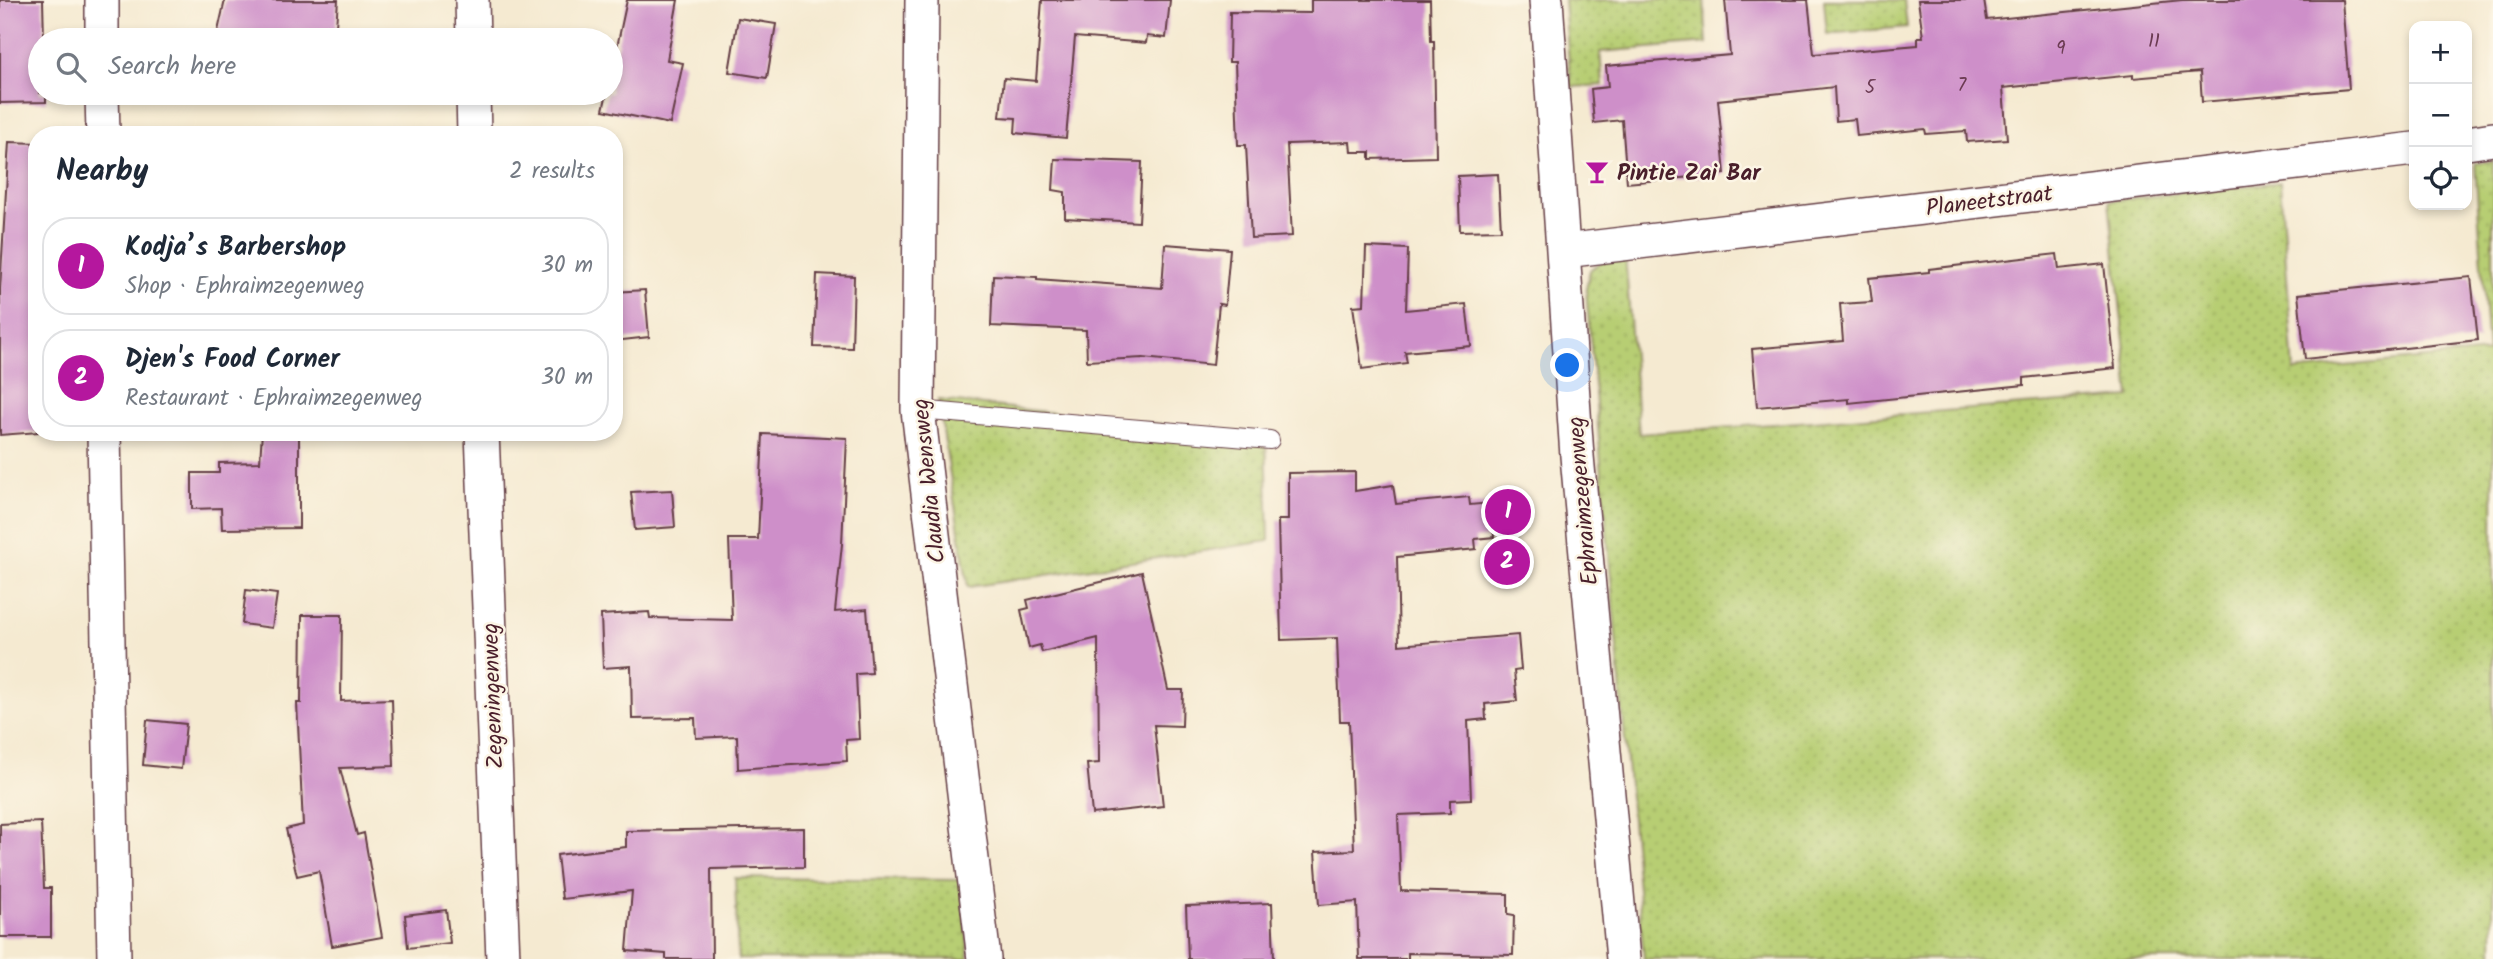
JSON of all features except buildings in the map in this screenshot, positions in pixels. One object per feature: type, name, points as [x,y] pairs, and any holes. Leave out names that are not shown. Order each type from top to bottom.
[{"type":"street","points":[[102,0],[102,28]]},
{"type":"street","points":[[472,0],[472,28]]},
{"type":"street","name":"Claudia Wensweg","points":[[922,0],[918,410],[984,959]]},
{"type":"street","name":"Ephraimzegenweg","points":[[1546,0],[1577,456],[1623,959]]},
{"type":"street","points":[[103,105],[103,126]]},
{"type":"street","points":[[473,105],[474,126]]},
{"type":"street","points":[[2472,142],[2493,139]]},
{"type":"street","name":"Planeetstraat","points":[[1564,251],[2409,150]]},
{"type":"street","points":[[104,441],[114,959]]},
{"type":"street","name":"Zegeningenweg","points":[[482,441],[503,959]]},
{"type":"lane","points":[[918,410],[1270,440]]},
{"type":"green space","points":[[1564,0],[1704,0],[1707,43],[1600,52],[1603,85],[1571,87]]},
{"type":"green space","points":[[1824,0],[1904,0],[1907,27],[1827,34]]},
{"type":"green space","points":[[2493,161],[2493,959],[1644,959],[1586,289],[1590,270],[1604,260],[1625,254],[1639,434],[2130,397],[2109,201],[2280,182],[2294,371],[2488,352],[2475,163]]},
{"type":"green space","points":[[938,400],[1266,436],[1269,541],[968,587]]},
{"type":"green space","points":[[735,878],[961,880],[969,959],[738,959]]},
{"type":"place","name":"Pintie Zai Bar","points":[[1597,172]]},
{"type":"place","name":"Kodja’s Barbershop","points":[[1508,512]]},
{"type":"place","name":"Djen's Food Corner","points":[[1507,562]]}]
